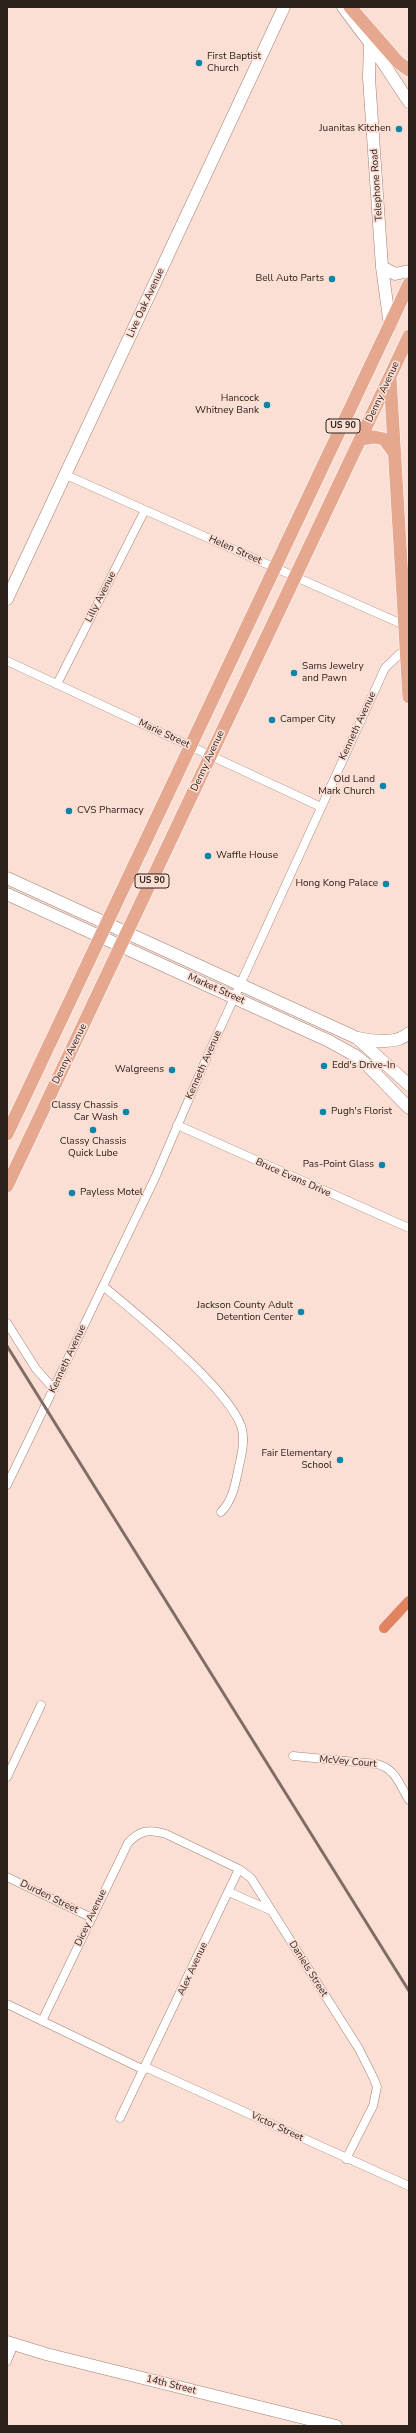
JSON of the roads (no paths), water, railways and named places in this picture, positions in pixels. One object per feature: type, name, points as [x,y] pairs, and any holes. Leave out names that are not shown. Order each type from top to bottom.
[{"type":"main road","points":[[350,7],[398,62],[409,70]]},
{"type":"main road","name":"US 90","points":[[7,1134],[409,284]]},
{"type":"main road","name":"Denny Avenue","points":[[7,1186],[409,336]]},
{"type":"main road","points":[[390,376],[409,697]]},
{"type":"main road","points":[[360,439],[374,437],[384,439],[395,454]]},
{"type":"street","name":"Live Oak Avenue","points":[[7,599],[284,7]]},
{"type":"street","points":[[342,7],[370,43],[409,102]]},
{"type":"street","name":"Telephone Road","points":[[370,43],[369,78],[382,267],[390,326]]},
{"type":"street","points":[[382,267],[395,274],[409,271]]},
{"type":"street","name":"Helen Street","points":[[66,475],[404,625]]},
{"type":"street","name":"Lilly Avenue","points":[[57,684],[145,510]]},
{"type":"street","name":"Kenneth Avenue","points":[[7,1486],[155,1178],[234,997],[385,668],[406,648]]},
{"type":"street","name":"Marie Street","points":[[7,661],[321,807]]},
{"type":"street","name":"Market Street","points":[[7,878],[357,1038],[409,1085]]},
{"type":"street","name":"Market Street","points":[[7,894],[234,997],[356,1056],[409,1108]]},
{"type":"street","points":[[357,1038],[377,1041],[394,1040],[409,1033]]},
{"type":"street","name":"Bruce Evans Drive","points":[[177,1125],[409,1228]]},
{"type":"street","points":[[103,1286],[139,1315],[205,1378],[238,1418],[243,1435],[243,1447],[234,1489],[221,1512]]},
{"type":"street","points":[[7,1323],[36,1369],[54,1389]]},
{"type":"street","points":[[7,1777],[41,1705]]},
{"type":"street","name":"McVey Court","points":[[293,1756],[388,1766],[409,1800]]},
{"type":"street","name":"Daniels Street","points":[[154,1830],[166,1834],[240,1870],[251,1878],[359,2049],[377,2087],[373,2106],[346,2158]]},
{"type":"street","name":"Dicey Avenue","points":[[42,2021],[128,1843],[143,1831],[154,1830]]},
{"type":"street","name":"Alex Avenue","points":[[120,2118],[240,1870]]},
{"type":"street","name":"Durden Street","points":[[7,1877],[92,1918]]},
{"type":"street","points":[[229,1892],[272,1911]]},
{"type":"street","name":"Victor Street","points":[[7,2004],[145,2068],[409,2186]]},
{"type":"street","points":[[7,2361],[11,2343]]},
{"type":"street","name":"14th Street","points":[[11,2343],[336,2426]]},
{"type":"waterway","points":[[384,1628],[409,1601]]},
{"type":"railway","points":[[7,1346],[409,1991]]},
{"type":"place","name":"First Baptist Church","points":[[199,63]]},
{"type":"place","name":"Juanitas Kitchen","points":[[399,129]]},
{"type":"place","name":"Bell Auto Parts","points":[[332,279]]},
{"type":"place","name":"Hancock Whitney Bank","points":[[267,405]]},
{"type":"place","name":"Sams Jewelry and Pawn","points":[[294,673]]},
{"type":"place","name":"Camper City","points":[[272,720]]},
{"type":"place","name":"Old Land Mark Church","points":[[383,786]]},
{"type":"place","name":"CVS Pharmacy","points":[[69,811]]},
{"type":"place","name":"Waffle House","points":[[208,856]]},
{"type":"place","name":"Hong Kong Palace","points":[[386,884]]},
{"type":"place","name":"Edd's Drive-In","points":[[324,1066]]},
{"type":"place","name":"Walgreens","points":[[172,1070]]},
{"type":"place","name":"Classy Chassis Car Wash","points":[[126,1112]]},
{"type":"place","name":"Pugh's Florist","points":[[323,1112]]},
{"type":"place","name":"Classy Chassis Quick Lube","points":[[93,1130]]},
{"type":"place","name":"Pas-Point Glass","points":[[382,1165]]},
{"type":"place","name":"Payless Motel","points":[[72,1193]]},
{"type":"place","name":"Jackson County Adult Detention Center","points":[[301,1312]]},
{"type":"place","name":"Fair Elementary School","points":[[340,1460]]}]
